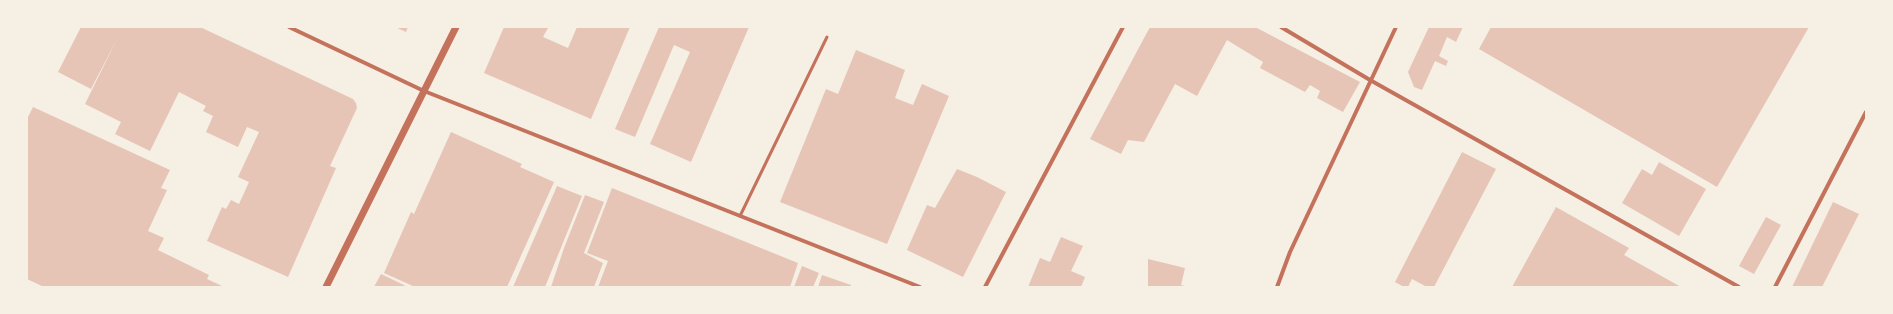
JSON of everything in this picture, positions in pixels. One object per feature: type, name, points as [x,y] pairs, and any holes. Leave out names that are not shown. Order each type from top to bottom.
[{"type":"street","points":[[289,27],[424,91],[920,287]]},
{"type":"street","points":[[326,287],[456,27]]},
{"type":"street","points":[[985,287],[1123,27]]},
{"type":"street","points":[[1281,27],[1370,80],[1740,287]]},
{"type":"street","points":[[1277,287],[1290,252],[1396,27]]},
{"type":"street","points":[[1775,287],[1866,112]]},
{"type":"lane","points":[[740,216],[827,37]]},
{"type":"building","points":[[81,27],[200,27],[353,99],[357,108],[330,166],[336,168],[288,277],[207,241],[222,207],[226,209],[231,200],[239,204],[249,182],[238,177],[259,132],[247,127],[238,147],[206,132],[213,116],[203,111],[206,106],[179,92],[150,151],[115,134],[121,122],[85,104],[117,39],[91,89],[58,72]]},
{"type":"building","points":[[395,27],[408,27],[406,32]]},
{"type":"building","points":[[504,27],[545,27],[548,28],[543,37],[568,48],[577,27],[630,27],[591,119],[484,73]]},
{"type":"building","points":[[659,27],[749,27],[691,162],[650,144],[690,52],[674,45],[635,137],[615,129]]},
{"type":"building","points":[[1150,27],[1255,27],[1360,82],[1343,112],[1317,98],[1320,91],[1310,85],[1305,92],[1260,68],[1263,62],[1227,40],[1197,96],[1175,84],[1144,142],[1128,140],[1121,154],[1090,139]]},
{"type":"building","points":[[1429,27],[1463,27],[1456,42],[1447,37],[1439,56],[1448,61],[1446,66],[1435,61],[1422,90],[1414,87],[1408,72]]},
{"type":"building","points":[[1491,27],[1809,27],[1717,187],[1479,49]]},
{"type":"building","points":[[856,50],[905,70],[895,98],[913,105],[922,84],[949,96],[887,244],[780,202],[826,89],[838,94]]},
{"type":"building","points":[[33,107],[170,170],[161,188],[167,190],[148,231],[164,238],[158,250],[209,275],[207,279],[224,287],[44,287],[27,279],[27,119]]},
{"type":"building","points":[[451,132],[522,164],[520,167],[554,182],[507,287],[415,287],[384,273],[411,212],[414,214]]},
{"type":"building","points":[[1462,152],[1496,169],[1434,287],[1427,287],[1412,279],[1408,287],[1404,287],[1395,282]]},
{"type":"building","points":[[1659,162],[1706,189],[1679,236],[1622,203],[1642,169],[1652,175]]},
{"type":"building","points":[[957,169],[977,177],[1006,192],[963,277],[907,250],[927,205],[935,208]]},
{"type":"building","points":[[557,186],[582,196],[545,287],[513,287]]},
{"type":"building","points":[[612,188],[798,263],[790,287],[598,287],[608,261],[587,253]]},
{"type":"building","points":[[585,195],[604,202],[584,253],[603,263],[594,287],[551,287],[564,248]]},
{"type":"building","points":[[1833,202],[1859,214],[1822,287],[1792,287]]},
{"type":"building","points":[[1556,207],[1629,248],[1624,255],[1681,287],[1512,287]]},
{"type":"building","points":[[1766,217],[1781,225],[1754,274],[1739,266]]},
{"type":"building","points":[[1061,237],[1083,246],[1071,271],[1085,277],[1081,287],[1028,287],[1040,258],[1050,262]]},
{"type":"building","points":[[1148,259],[1185,268],[1181,285],[1188,287],[1148,287]]},
{"type":"building","points":[[802,266],[819,273],[813,287],[794,287]]},
{"type":"building","points":[[381,274],[408,287],[374,287]]},
{"type":"building","points":[[822,275],[851,285],[851,287],[818,287]]}]
